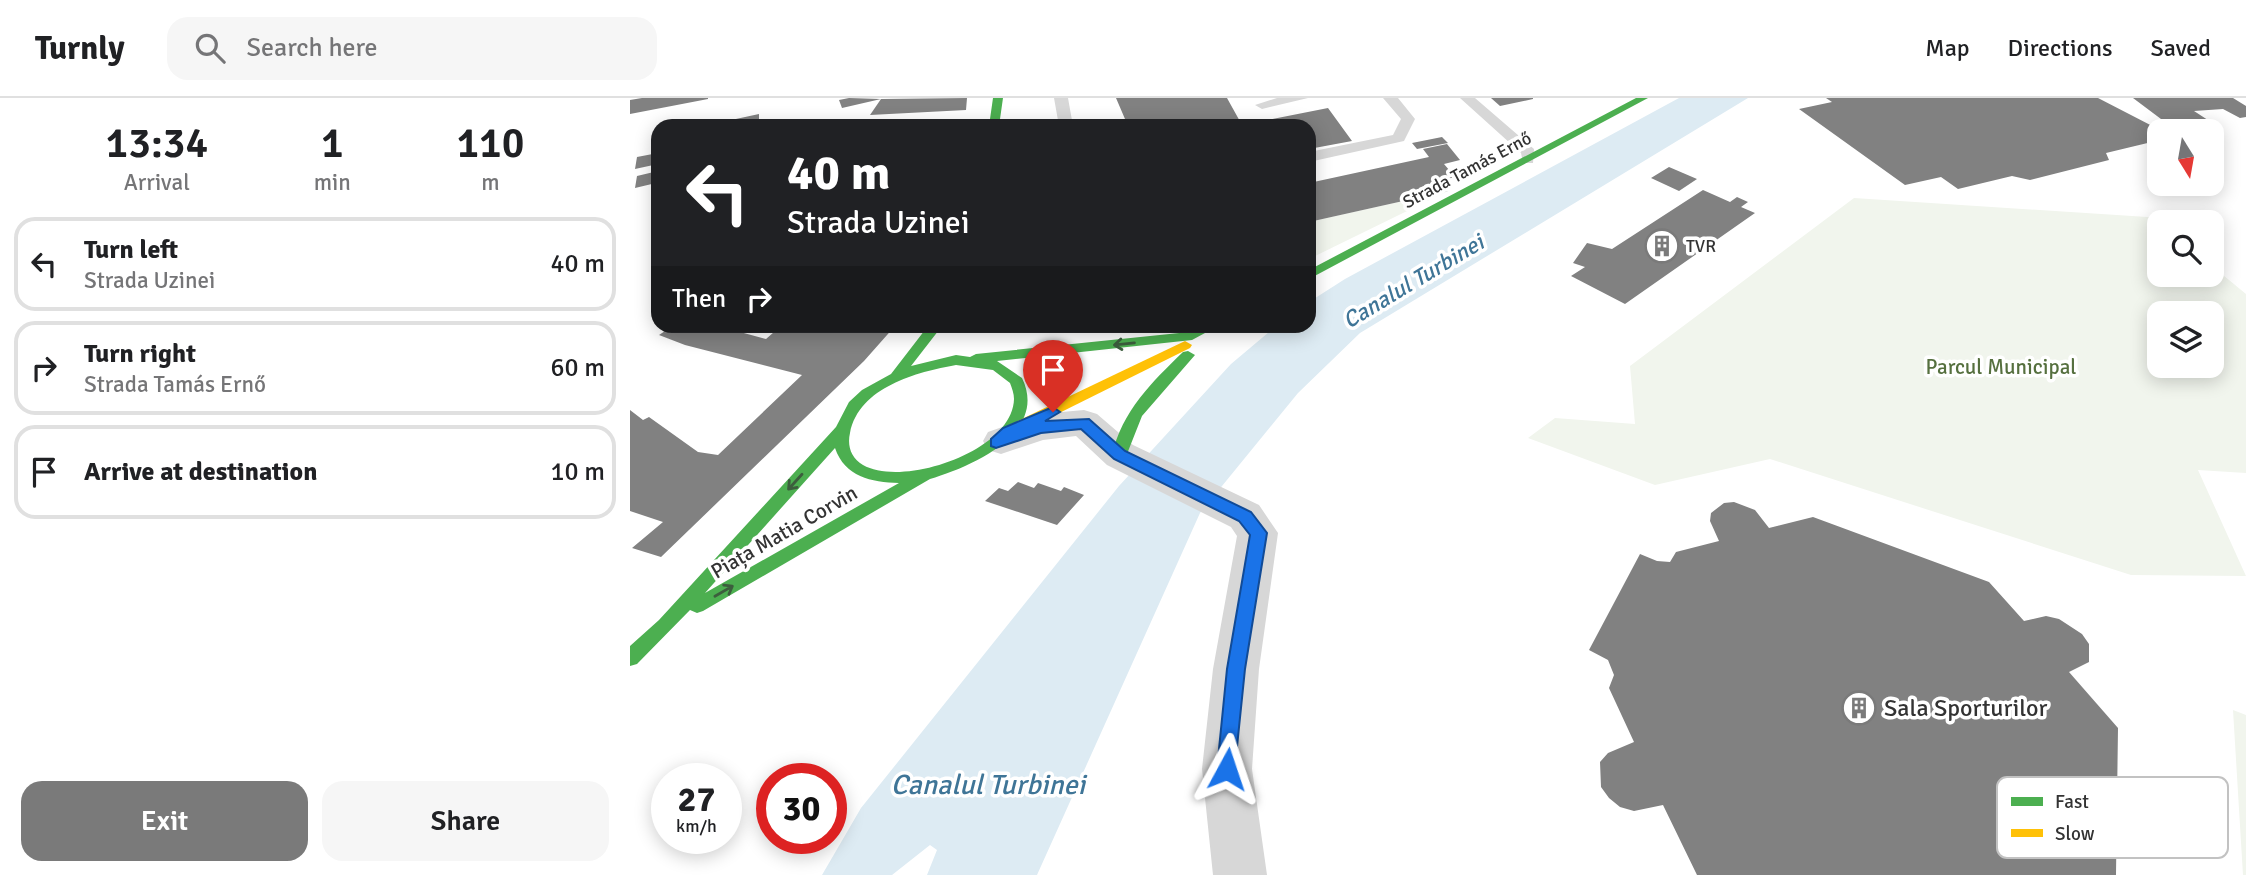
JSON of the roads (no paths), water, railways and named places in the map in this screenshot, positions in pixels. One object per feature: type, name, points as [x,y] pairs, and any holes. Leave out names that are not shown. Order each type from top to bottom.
[{"type":"main road","points":[[995,119],[998,98]]},
{"type":"main road","name":"Strada Tamás Ernő","points":[[1316,271],[1643,98]]},
{"type":"main road","points":[[930,333],[897,375],[860,401],[841,431],[842,449],[851,464],[870,474],[895,478],[924,476],[963,463],[1002,437],[1171,354],[1183,347],[1192,336]]},
{"type":"main road","points":[[938,333],[935,348],[941,361]]},
{"type":"main road","points":[[897,375],[941,361],[1192,336],[1198,333]]},
{"type":"main road","points":[[1120,455],[1125,431],[1153,392],[1210,333]]},
{"type":"main road","points":[[970,360],[994,365],[1012,375],[1021,391],[1020,410],[1002,437]]},
{"type":"main road","name":"Piața Matia Corvin","points":[[630,658],[665,625],[841,431]]},
{"type":"main road","name":"Piața Matia Corvin","points":[[665,625],[924,476]]},
{"type":"street","points":[[1002,437],[1040,427],[1084,423],[1120,455],[1245,516],[1258,533],[1236,669],[1227,769],[1240,875]]},
{"type":"lane","points":[[1061,98],[1065,119]]},
{"type":"lane","points":[[1262,106],[1300,98]]},
{"type":"lane","points":[[1316,156],[1399,138],[1408,119],[1390,98]]},
{"type":"lane","points":[[1467,98],[1529,152],[1528,160]]},
{"type":"water","name":"Canalul Turbinei","points":[[1679,98],[1748,98],[1360,333],[1298,393],[1200,513],[1037,875],[927,875],[937,850],[930,845],[892,875],[822,875],[834,854],[847,854],[847,832],[861,808],[1119,486],[1231,364],[1268,333],[1316,333],[1316,298],[1345,279]]},
{"type":"place","name":"TVR","points":[[1662,246]]},
{"type":"place","name":"Sala Sporturilor","points":[[1859,708]]},
{"type":"park label","name":"Parcul Municipal","points":[[2001,367]]}]
